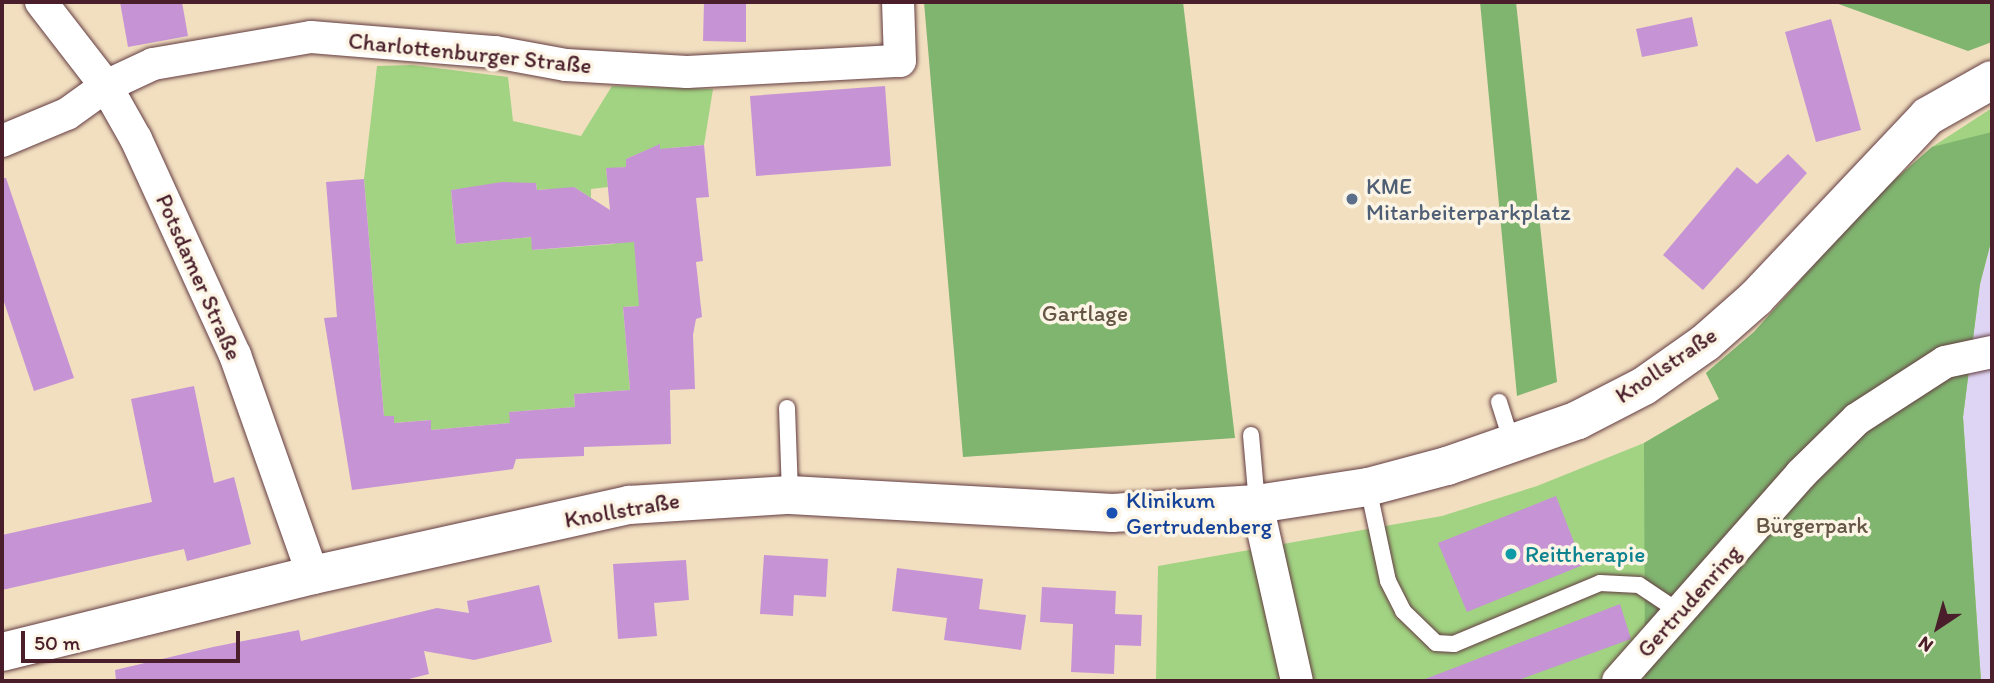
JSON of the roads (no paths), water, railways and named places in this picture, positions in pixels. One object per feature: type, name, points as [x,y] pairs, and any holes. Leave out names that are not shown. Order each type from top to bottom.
[{"type":"street","name":"Potsdamer Straße","points":[[41,2],[106,86],[136,139],[235,355],[313,575]]},
{"type":"street","name":"Charlottenburger Straße","points":[[2,141],[67,114],[106,86],[153,65],[311,37],[495,52],[566,65],[687,72],[900,61],[898,2]]},
{"type":"street","name":"Knollstraße","points":[[2,652],[313,575],[629,505],[790,495],[1112,513],[1257,504],[1368,486],[1512,445],[1578,420],[1644,386],[1705,343],[1756,298],[1927,116],[1992,80]]},
{"type":"street","name":"Gertrudenring","points":[[1618,681],[1678,611],[1857,419],[1945,362],[1992,352]]},
{"type":"street","points":[[1257,504],[1297,681]]},
{"type":"lane","points":[[1499,402],[1512,445]]},
{"type":"lane","points":[[787,408],[790,495]]},
{"type":"lane","points":[[1251,435],[1257,504]]},
{"type":"lane","points":[[1368,486],[1388,581],[1403,611],[1436,643],[1454,644],[1600,583],[1639,585],[1678,611]]},
{"type":"place","name":"KME Mitarbeiterparkplatz","points":[[1352,199]]},
{"type":"place","name":"Klinikum Gertrudenberg","points":[[1112,513]]},
{"type":"place","name":"Reittherapie","points":[[1511,554]]},
{"type":"park label","name":"Gartlage","points":[[1085,313]]},
{"type":"park label","name":"Bürgerpark","points":[[1812,525]]}]
